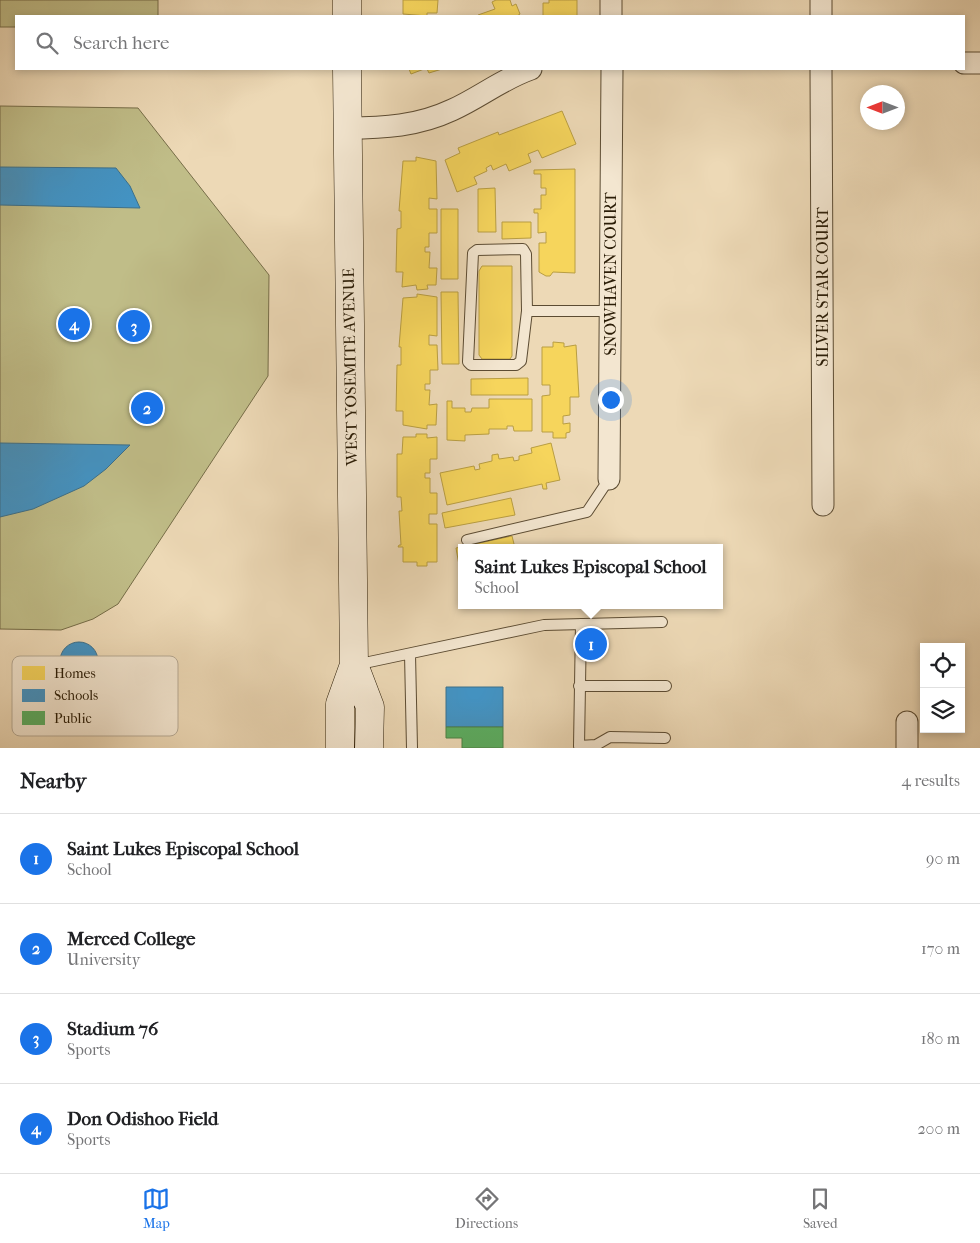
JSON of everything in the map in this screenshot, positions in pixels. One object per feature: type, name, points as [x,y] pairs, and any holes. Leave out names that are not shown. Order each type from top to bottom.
[{"type":"main road","points":[[347,0],[347,15]]},
{"type":"main road","name":"WEST YOSEMITE AVENUE","points":[[347,70],[354,665],[370,707],[369,748]]},
{"type":"main road","name":"WEST YOSEMITE AVENUE","points":[[340,748],[340,704],[354,665]]},
{"type":"street","points":[[611,0],[612,15]]},
{"type":"street","points":[[821,0],[821,15]]},
{"type":"street","points":[[965,63],[980,63]]},
{"type":"street","points":[[347,128],[395,126],[432,118],[454,110],[496,84],[528,70]]},
{"type":"street","name":"SNOWHAVEN COURT","points":[[609,479],[612,70]]},
{"type":"street","name":"SILVER STAR COURT","points":[[821,70],[823,505]]},
{"type":"street","points":[[907,722],[907,748]]},
{"type":"lane","points":[[523,249],[526,254],[527,311],[521,361],[516,365],[472,365],[468,362],[473,253],[477,250],[523,249]]},
{"type":"lane","points":[[527,311],[610,311]]},
{"type":"lane","points":[[468,540],[587,512],[609,479]]},
{"type":"lane","points":[[354,665],[544,625],[662,622]]},
{"type":"lane","points":[[581,624],[579,746],[596,745],[610,737],[665,738]]},
{"type":"lane","points":[[410,654],[412,748]]},
{"type":"lane","points":[[579,686],[666,686]]},
{"type":"shaded area","points":[[0,0],[158,0],[158,15],[15,15],[15,27],[0,27]]},
{"type":"shaded area","points":[[0,106],[138,108],[269,275],[268,376],[118,604],[93,619],[61,630],[0,629]]},
{"type":"building: Homes","points":[[403,0],[438,0],[437,13],[427,13],[427,15],[403,14]]},
{"type":"building: Homes","points":[[496,0],[510,0],[512,6],[516,4],[520,14],[478,15],[495,9],[492,2]]},
{"type":"building: Homes","points":[[549,0],[577,0],[577,15],[543,15],[543,3],[549,3]]},
{"type":"building: Homes","points":[[409,70],[421,70],[411,74]]},
{"type":"building: Homes","points":[[428,70],[439,70],[429,73]]},
{"type":"building: Homes","points":[[562,111],[576,144],[542,158],[538,150],[528,154],[531,162],[509,171],[506,164],[493,170],[491,165],[486,168],[487,171],[474,177],[477,184],[457,192],[445,160],[460,153],[458,148],[498,132],[499,135]]},
{"type":"building: Homes","points":[[416,157],[436,161],[437,199],[429,198],[429,209],[437,209],[437,233],[429,233],[429,247],[425,247],[425,252],[430,252],[429,268],[437,268],[436,285],[427,285],[428,289],[417,290],[416,285],[402,287],[403,272],[396,272],[397,229],[401,228],[401,211],[399,211],[403,161],[416,161]]},
{"type":"building: Homes","points":[[575,169],[575,273],[553,272],[550,276],[546,276],[539,272],[539,243],[546,243],[546,232],[538,233],[538,213],[534,213],[534,209],[541,209],[541,195],[546,195],[546,188],[541,188],[541,174],[534,174],[534,170]]},
{"type":"building: Homes","points":[[495,188],[496,232],[478,232],[478,189]]},
{"type":"building: Homes","points":[[441,209],[458,209],[458,279],[441,279]]},
{"type":"building: Homes","points":[[502,222],[531,222],[531,238],[502,239]]},
{"type":"building: Homes","points":[[482,266],[512,266],[512,356],[510,359],[482,359],[479,355],[479,271]]},
{"type":"building: Homes","points":[[441,292],[458,292],[459,364],[442,364]]},
{"type":"building: Homes","points":[[417,294],[437,297],[437,336],[429,335],[429,345],[437,345],[438,370],[430,370],[430,384],[425,384],[425,390],[430,390],[429,405],[437,404],[436,425],[427,425],[427,429],[403,425],[403,411],[396,411],[397,365],[401,365],[401,347],[399,347],[403,298],[417,297]]},
{"type":"building: Homes","points":[[553,342],[564,343],[564,347],[576,345],[579,397],[570,397],[570,415],[563,416],[563,424],[570,423],[570,432],[566,433],[566,438],[553,438],[553,432],[542,432],[542,396],[550,395],[550,385],[542,385],[542,347],[553,347]]},
{"type":"building: Homes","points":[[528,378],[528,395],[471,395],[471,379]]},
{"type":"building: Homes","points":[[489,399],[532,399],[532,431],[514,431],[513,426],[507,426],[507,429],[489,429],[489,434],[465,435],[465,441],[447,440],[447,401],[452,401],[452,408],[465,408],[465,412],[471,412],[472,408],[489,408]]},
{"type":"building: Homes","points":[[416,434],[427,434],[427,438],[437,437],[437,459],[430,459],[430,473],[425,473],[425,478],[430,478],[430,493],[437,493],[437,514],[429,514],[429,524],[437,524],[437,562],[427,562],[427,566],[417,566],[417,562],[403,562],[403,547],[398,547],[401,545],[399,511],[402,511],[401,497],[397,497],[397,454],[402,454],[403,437],[416,437]]},
{"type":"building: Homes","points":[[551,443],[560,480],[546,483],[547,489],[543,489],[542,484],[447,505],[440,473],[474,466],[475,470],[480,469],[479,464],[492,461],[492,455],[498,454],[499,459],[513,457],[514,461],[519,460],[519,456],[532,453],[531,448]]},
{"type":"building: Homes","points":[[511,498],[515,515],[445,528],[442,513]]},
{"type":"building: Homes","points":[[512,536],[514,544],[475,544]]},
{"type":"building: Schools","points":[[0,167],[116,168],[130,186],[140,208],[0,205]]},
{"type":"building: Schools","points":[[0,443],[130,445],[106,469],[84,486],[33,509],[0,517]]},
{"type":"building: Schools","points":[[79,642],[93,647],[97,656],[61,656],[65,647]]},
{"type":"building: Schools","points":[[446,687],[503,687],[503,727],[446,727]]},
{"type":"building: Public","points":[[446,727],[503,727],[503,748],[462,748],[462,738],[446,738]]},
{"type":"place","name":"Don Odishoo Field","points":[[74,324]]},
{"type":"place","name":"Stadium 76","points":[[134,326]]},
{"type":"place","name":"Merced College","points":[[147,408]]},
{"type":"place","name":"Saint Lukes Episcopal School","points":[[591,644]]}]
